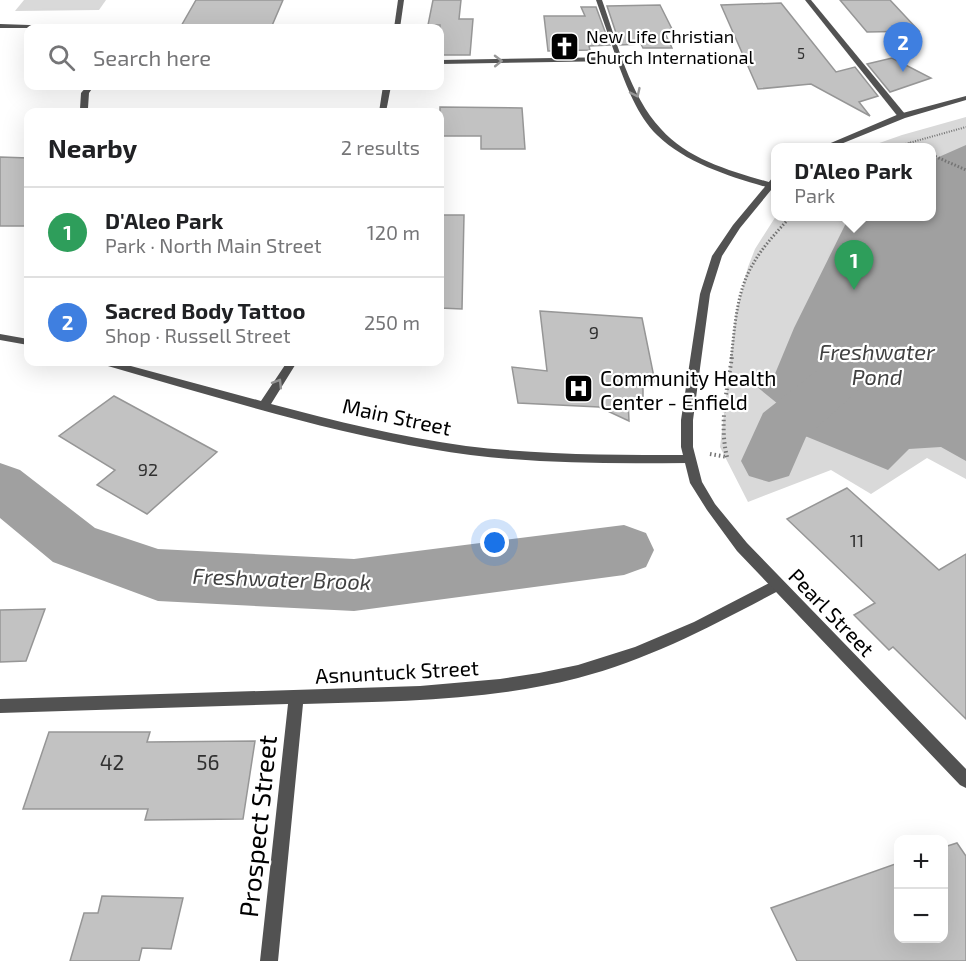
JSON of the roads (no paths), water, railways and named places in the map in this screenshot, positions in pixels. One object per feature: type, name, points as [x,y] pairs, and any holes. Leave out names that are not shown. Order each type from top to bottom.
[{"type":"street","points":[[398,24],[401,0]]},
{"type":"street","points":[[598,0],[621,59],[649,120],[657,130],[698,159],[720,170],[771,182]]},
{"type":"street","points":[[808,0],[902,116]]},
{"type":"street","points":[[0,26],[24,27]]},
{"type":"street","points":[[444,62],[621,59]]},
{"type":"street","points":[[84,108],[87,90]]},
{"type":"street","points":[[383,108],[386,90]]},
{"type":"street","points":[[833,143],[902,116],[966,98]]},
{"type":"street","name":"Pearl Street","points":[[771,185],[717,256],[705,294],[686,439],[696,483],[711,507],[742,547],[966,779]]},
{"type":"street","points":[[0,337],[24,341]]},
{"type":"street","name":"Main Street","points":[[120,366],[396,439],[454,448],[577,459],[689,459]]},
{"type":"street","points":[[264,405],[289,366]]},
{"type":"street","name":"Asnuntuck Street","points":[[0,706],[452,692],[564,674],[617,660],[673,639],[777,585]]},
{"type":"street","name":"Prospect Street","points":[[269,961],[296,697]]},
{"type":"water","name":"Freshwater Pond","points":[[966,145],[966,461],[941,447],[909,449],[888,470],[771,422],[783,408],[756,386],[772,381],[794,328],[847,221],[936,221],[936,158]]},
{"type":"waterway","name":"Freshwater Brook","points":[[769,461],[782,427],[843,376]]},
{"type":"waterway","name":"Freshwater Brook","points":[[0,485],[74,545],[158,575],[354,585],[624,550]]},
{"type":"place","name":"New Life Christian Church International","points":[[565,46]]},
{"type":"place","name":"Sacred Body Tattoo","points":[[903,72]]},
{"type":"place","name":"D'Aleo Park","points":[[854,290]]},
{"type":"place","name":"Community Health Center - Enfield","points":[[579,389]]}]
